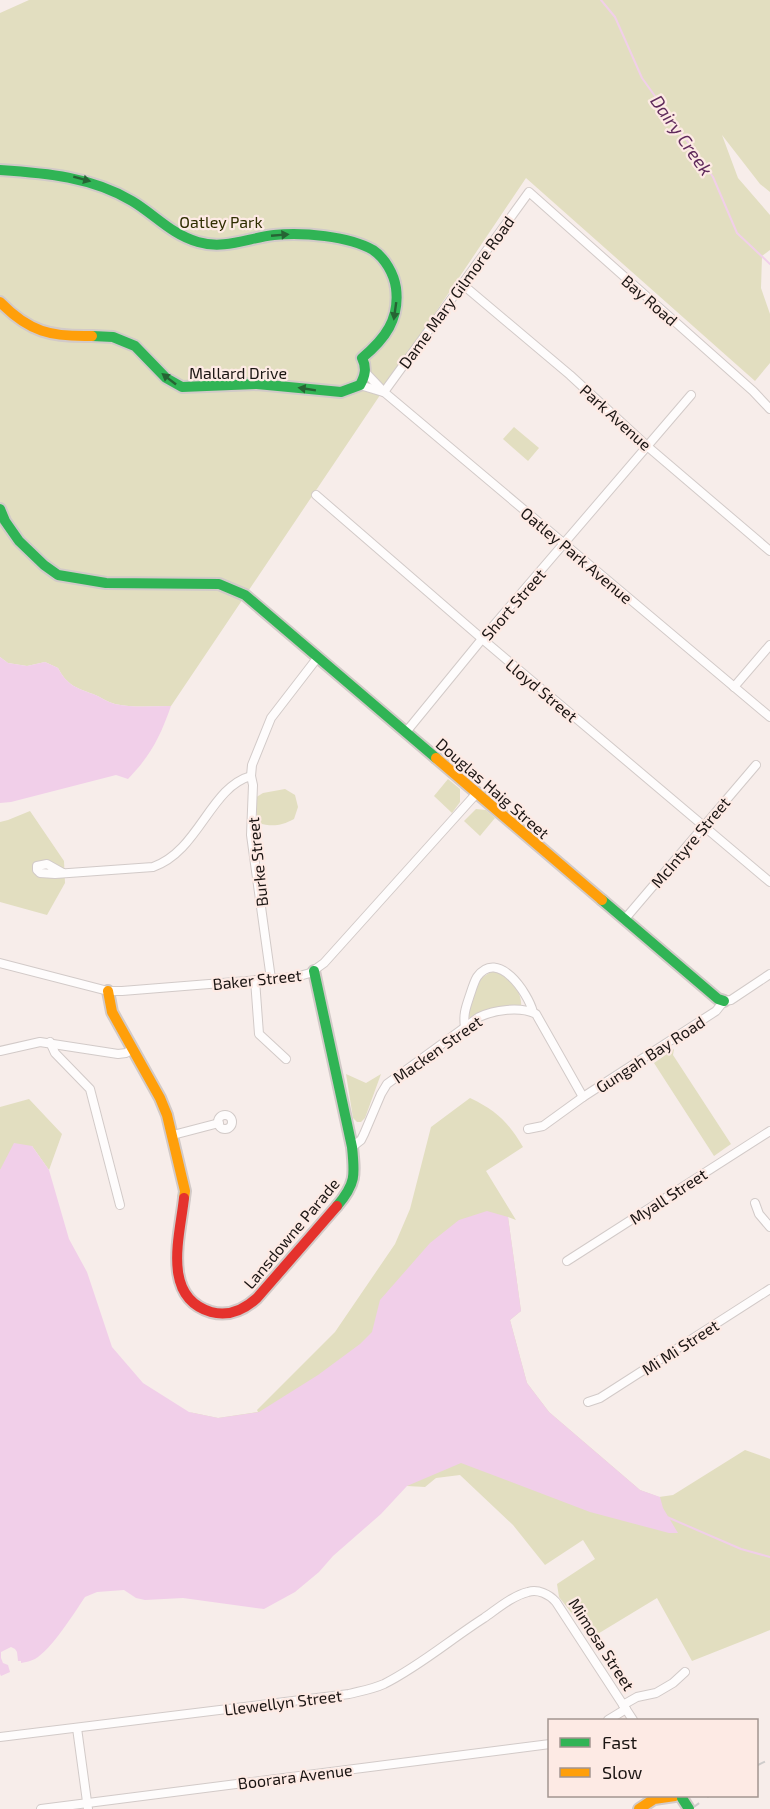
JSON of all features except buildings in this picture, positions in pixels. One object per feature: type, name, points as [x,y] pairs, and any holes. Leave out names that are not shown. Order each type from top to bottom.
[{"type":"street","points":[[2,170],[68,176],[96,183],[134,202],[180,234],[204,244],[237,243],[271,235],[297,234],[355,244],[371,250],[381,257],[392,273],[397,300],[395,318],[387,334],[362,358],[366,364],[366,372],[360,385]]},
{"type":"street","name":"Dame Mary Gilmore Road","points":[[384,392],[529,192]]},
{"type":"street","name":"Bay Road","points":[[529,192],[753,391],[770,409]]},
{"type":"street","name":"Park Avenue","points":[[462,284],[570,375],[770,551]]},
{"type":"street","name":"Mallard Drive","points":[[0,302],[18,321],[38,330],[58,335],[110,336],[132,343],[145,353],[169,381],[182,387],[257,384],[341,392],[360,385],[384,392]]},
{"type":"street","points":[[366,372],[384,392]]},
{"type":"street","name":"Oatley Park Avenue","points":[[384,392],[770,717]]},
{"type":"street","name":"Short Street","points":[[406,732],[482,639],[691,395]]},
{"type":"street","name":"Lloyd Street","points":[[316,495],[482,639],[770,882]]},
{"type":"street","name":"Douglas Haig Street","points":[[0,508],[19,541],[58,575],[106,583],[219,584],[245,595],[624,920],[718,999],[724,1001]]},
{"type":"street","points":[[734,687],[770,645]]},
{"type":"street","name":"Burke Street","points":[[271,979],[250,827],[252,765],[271,718],[318,657]]},
{"type":"street","name":"McIntyre Street","points":[[624,920],[756,765]]},
{"type":"street","points":[[63,873],[153,867],[164,864],[183,848],[229,788],[241,778],[251,776]]},
{"type":"street","name":"Baker Street","points":[[0,963],[108,991],[122,992],[302,976],[314,971],[324,963],[476,794]]},
{"type":"street","points":[[465,1027],[463,1015],[476,979],[485,970],[492,968],[505,971],[514,979],[528,1000],[532,1012],[539,1018],[583,1097]]},
{"type":"street","name":"Lansdowne Parade","points":[[108,991],[112,1012],[162,1102],[172,1135],[185,1191],[176,1264],[178,1279],[184,1293],[195,1304],[202,1309],[217,1313],[239,1310],[254,1301],[347,1194],[355,1174],[352,1147],[314,971]]},
{"type":"street","name":"Gungah Bay Road","points":[[528,1129],[543,1126],[583,1097],[716,1011],[724,1001],[731,1000],[770,974]]},
{"type":"street","points":[[255,980],[259,1034],[286,1059]]},
{"type":"street","name":"Macken Street","points":[[352,1147],[361,1140],[387,1084],[479,1017],[490,1012],[521,1010],[532,1012]]},
{"type":"street","points":[[0,1051],[33,1042],[50,1042],[118,1054],[133,1049]]},
{"type":"street","points":[[50,1042],[55,1053],[90,1089],[120,1205]]},
{"type":"street","points":[[172,1135],[219,1123]]},
{"type":"street","name":"Myall Street","points":[[567,1261],[770,1131]]},
{"type":"street","points":[[755,1203],[759,1214],[770,1227]]},
{"type":"street","name":"Mi Mi Street","points":[[588,1402],[600,1398],[770,1289]]},
{"type":"street","name":"Llewellyn Street","points":[[0,1737],[368,1690],[411,1668],[521,1594],[530,1591],[539,1592]]},
{"type":"street","name":"Mimosa Street","points":[[539,1592],[549,1595],[556,1602],[632,1719]]},
{"type":"street","points":[[609,1719],[637,1697],[656,1693],[685,1672]]},
{"type":"street","points":[[77,1728],[88,1806]]},
{"type":"street","name":"Boorara Avenue","points":[[42,1809],[88,1806],[548,1744]]},
{"type":"street","points":[[639,1809],[654,1799],[671,1797]]},
{"type":"street","points":[[680,1797],[689,1809]]},
{"type":"green space","name":"Oatley Park","points":[[29,0],[770,0],[770,192],[760,184],[722,135],[738,178],[770,215],[770,250],[762,256],[761,288],[770,314],[770,363],[755,381],[526,178],[171,706],[115,704],[72,685],[58,668],[45,662],[27,666],[8,663],[0,657],[0,13]]},
{"type":"green space","points":[[514,427],[539,448],[528,461],[503,439]]},
{"type":"green space","points":[[448,779],[460,789],[460,802],[452,813],[434,796]]},
{"type":"green space","points":[[285,789],[295,795],[298,807],[294,819],[276,825],[258,823],[255,798],[263,793]]},
{"type":"green space","points":[[476,809],[486,810],[495,818],[480,836],[464,821]]},
{"type":"green space","points":[[30,811],[64,861],[65,883],[47,915],[0,902],[0,822]]},
{"type":"green space","points":[[492,971],[503,975],[513,984],[517,989],[521,1006],[488,1009],[469,1018],[467,1014],[477,983]]},
{"type":"green space","points":[[674,1049],[673,1055],[731,1144],[714,1156],[654,1063]]},
{"type":"green space","points":[[346,1074],[366,1083],[381,1074],[365,1118],[361,1122],[353,1118]]},
{"type":"green space","points":[[470,1098],[501,1118],[523,1147],[486,1171],[516,1220],[508,1217],[521,1311],[510,1320],[527,1383],[549,1412],[640,1490],[659,1497],[673,1495],[745,1450],[770,1459],[770,1630],[692,1661],[657,1598],[591,1638],[559,1597],[557,1584],[595,1559],[583,1540],[545,1565],[513,1525],[460,1475],[436,1478],[425,1487],[407,1486],[189,1412],[218,1418],[258,1412],[257,1410],[335,1332],[395,1244],[410,1209],[431,1127]]},
{"type":"green space","points":[[29,1099],[62,1134],[49,1170],[32,1146],[0,1170],[0,1107]]},
{"type":"shaded area","points":[[0,657],[8,663],[27,666],[45,662],[58,668],[72,685],[115,704],[171,706],[154,745],[128,779],[116,775],[0,803]]},
{"type":"shaded area","points":[[14,1143],[32,1146],[49,1170],[69,1239],[87,1272],[112,1347],[143,1383],[189,1412],[218,1418],[259,1412],[318,1375],[360,1344],[372,1332],[380,1300],[430,1243],[459,1220],[487,1211],[508,1217],[521,1311],[510,1320],[527,1383],[549,1412],[640,1490],[660,1497],[663,1508],[678,1533],[669,1533],[590,1512],[461,1463],[407,1486],[381,1514],[333,1556],[319,1572],[295,1592],[264,1609],[183,1598],[145,1600],[136,1598],[124,1590],[97,1592],[85,1597],[55,1639],[35,1659],[21,1663],[18,1661],[17,1652],[11,1647],[1,1652],[3,1663],[8,1665],[10,1672],[1,1676],[0,1170]]},
{"type":"waterway","name":"Dairy Creek","points":[[601,0],[615,17],[642,78],[713,177],[737,233],[770,264]]},
{"type":"waterway","points":[[667,1517],[741,1549],[770,1557]]},
{"type":"railway","points":[[758,1765],[770,1759]]},
{"type":"railway","points":[[691,1809],[708,1797]]},
{"type":"traffic: fast","points":[[0,170],[51,175],[101,186],[132,201],[171,229],[198,242],[217,245],[285,234],[325,236],[351,241],[373,250],[381,257],[391,272],[396,288],[397,299],[393,319],[384,336],[362,358],[365,372],[360,385],[341,392],[257,384],[182,387],[166,378],[135,346],[113,337],[92,336]]},
{"type":"traffic: fast","points":[[0,509],[5,521],[19,541],[58,575],[106,583],[219,584],[245,595],[436,758]]},
{"type":"traffic: fast","points":[[602,900],[718,999],[724,1001]]},
{"type":"traffic: fast","points":[[314,971],[353,1157],[353,1179],[348,1191],[337,1206]]},
{"type":"traffic: fast","points":[[682,1798],[689,1809]]},
{"type":"traffic: slow","points":[[0,302],[21,320],[42,331],[53,334],[92,336]]},
{"type":"traffic: slow","points":[[436,758],[602,900]]},
{"type":"traffic: slow","points":[[108,991],[112,1012],[160,1098],[167,1115],[185,1191],[184,1198]]},
{"type":"traffic: slow","points":[[639,1809],[654,1799],[668,1797]]},
{"type":"traffic: jam","points":[[184,1198],[178,1247],[179,1279],[185,1293],[195,1304],[218,1313],[236,1311],[257,1298],[337,1206]]}]
